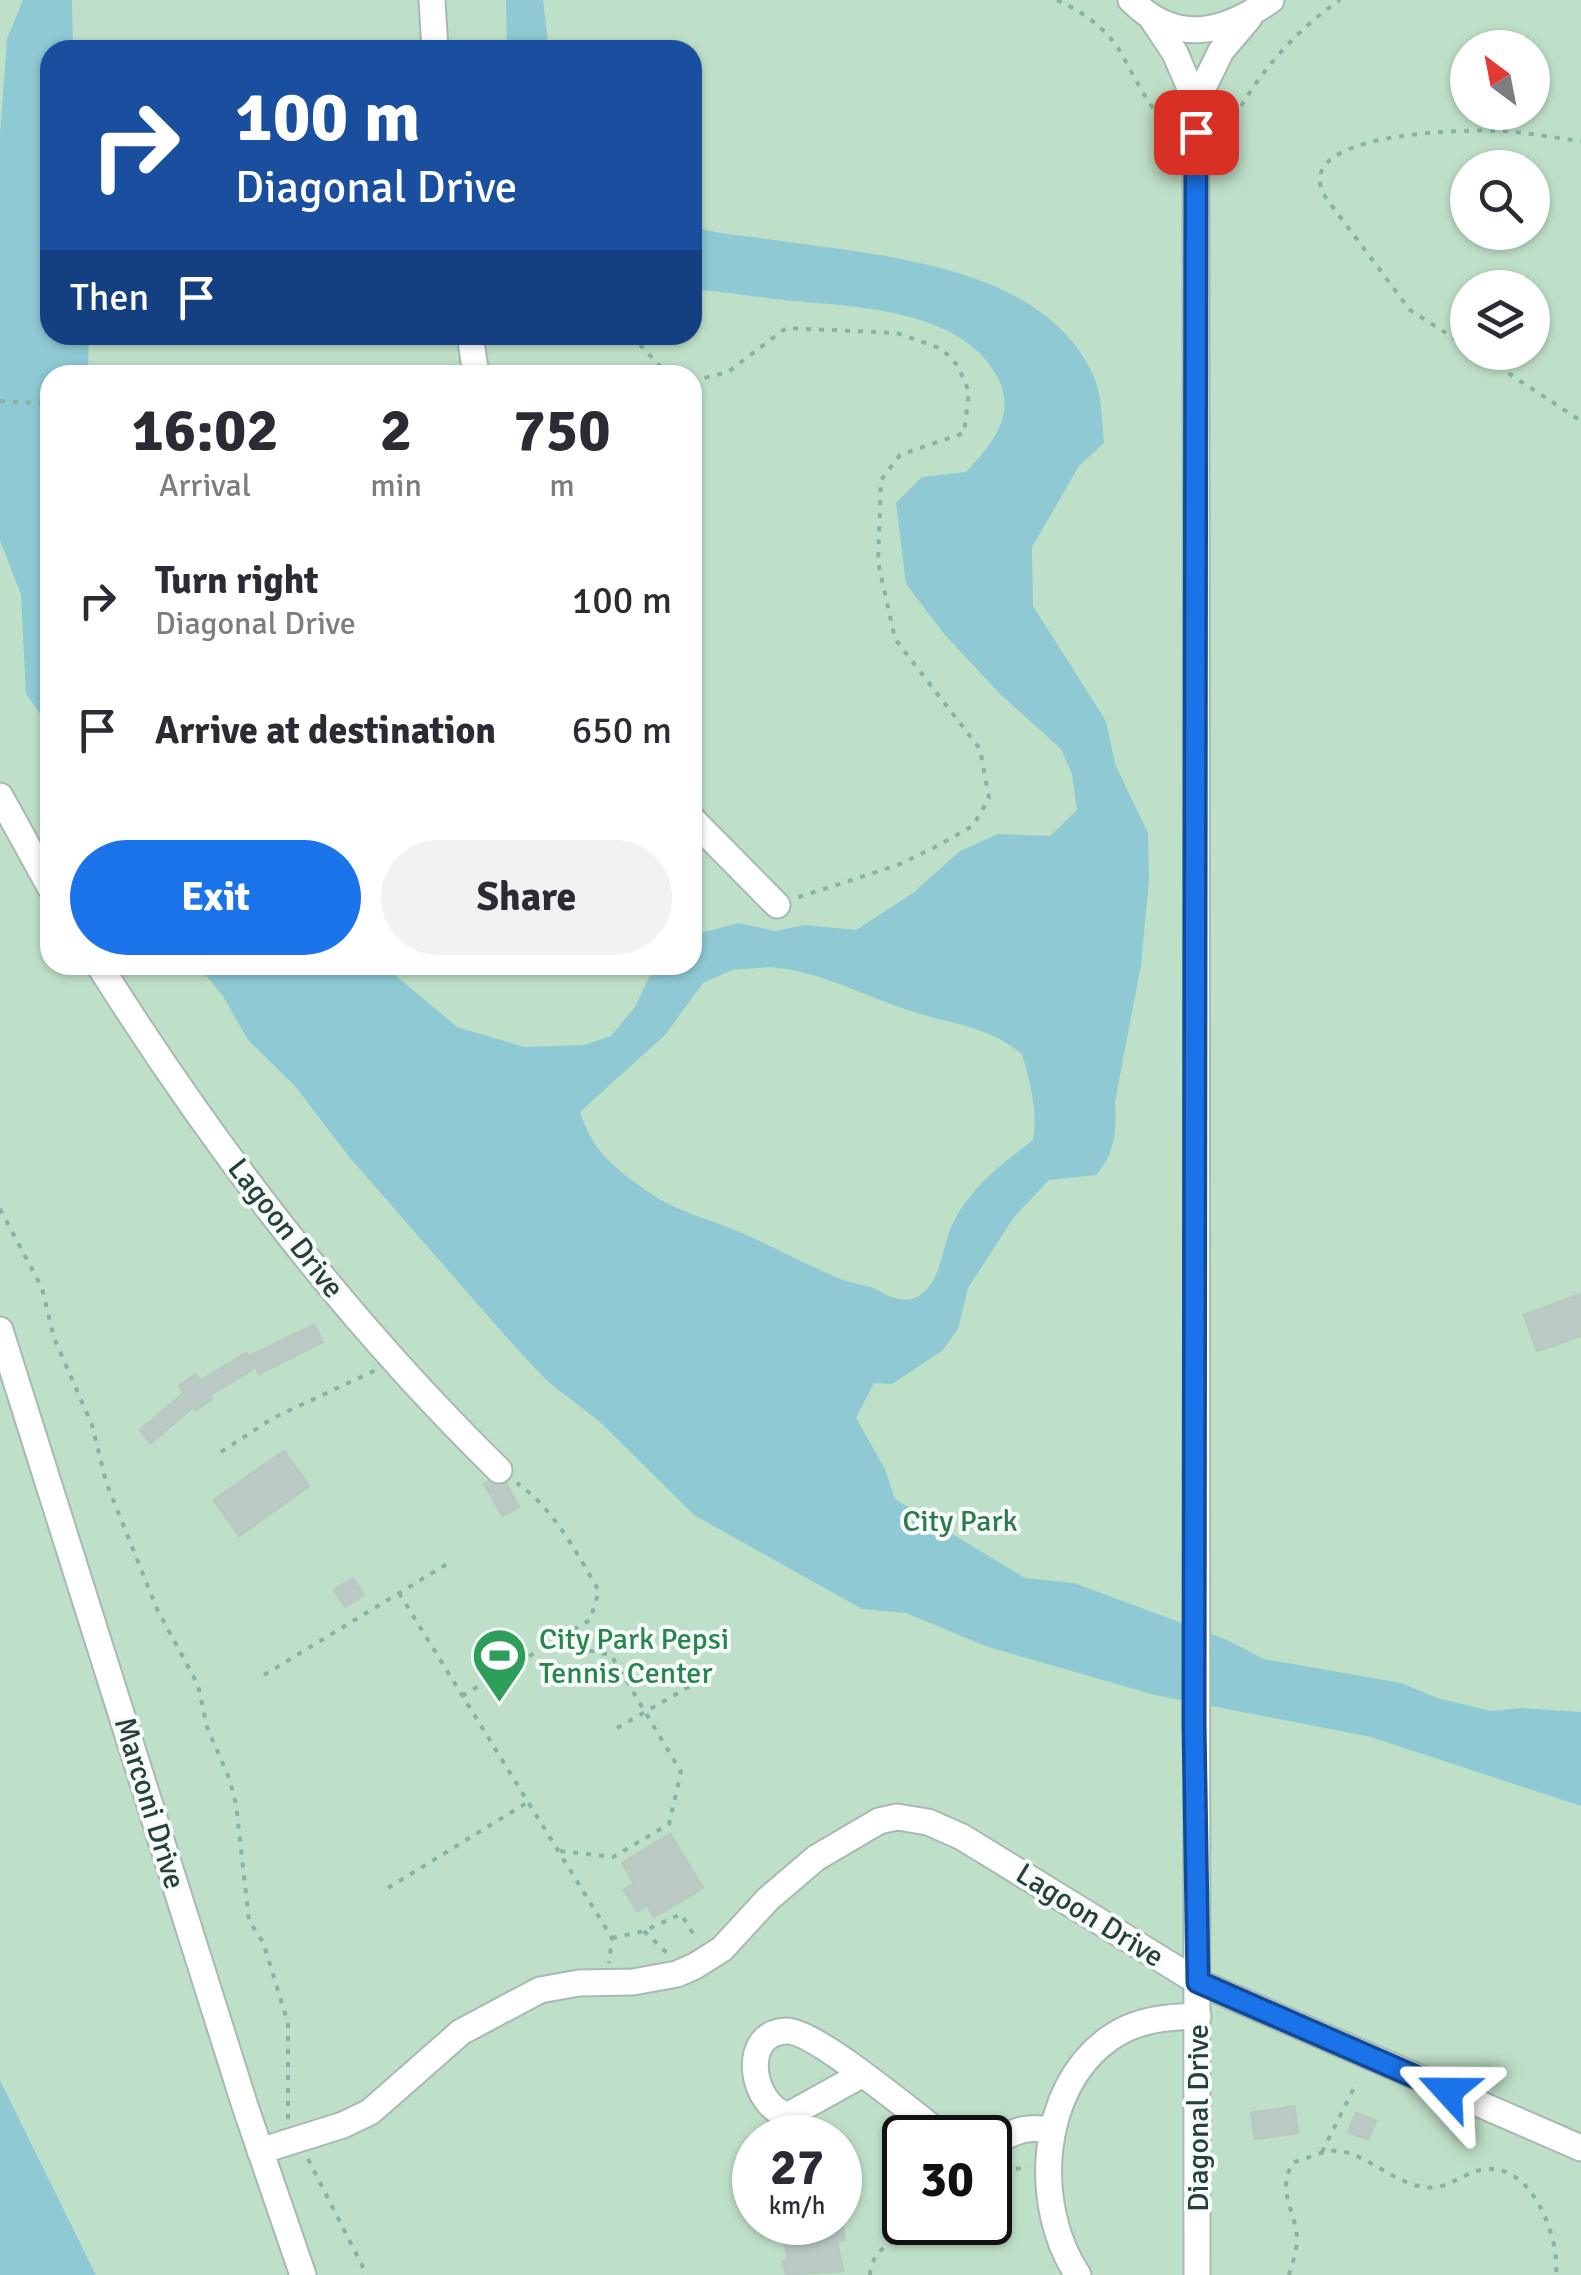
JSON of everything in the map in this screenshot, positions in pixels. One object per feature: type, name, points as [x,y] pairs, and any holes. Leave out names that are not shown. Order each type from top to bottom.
[{"type":"street","points":[[432,0],[434,40]]},
{"type":"street","points":[[1141,8],[1196,30],[1215,29],[1265,4]]},
{"type":"street","name":"Diagonal Drive","points":[[1196,102],[1221,52],[1265,4]]},
{"type":"street","name":"Diagonal Drive","points":[[1141,8],[1175,53],[1196,102],[1197,2275]]},
{"type":"street","points":[[0,796],[40,869]]},
{"type":"street","points":[[702,829],[777,905]]},
{"type":"street","name":"Lagoon Drive","points":[[105,975],[166,1072],[294,1244],[394,1362],[500,1470]]},
{"type":"street","name":"Marconi Drive","points":[[0,1330],[260,2151],[304,2275]]},
{"type":"street","name":"Lagoon Drive","points":[[260,2151],[370,2112],[461,2032],[540,1990],[578,1982],[633,1982],[678,1974],[695,1966],[722,1949],[768,1899],[840,1840],[879,1820],[897,1817],[928,1822],[983,1849],[1198,1982],[1581,2148]]},
{"type":"street","points":[[1078,2275],[1061,2246],[1049,2198],[1053,2132],[1076,2077],[1094,2051],[1136,2024],[1198,2016]]},
{"type":"street","points":[[861,2075],[915,2115]]},
{"type":"street","points":[[1012,2131],[1033,2126],[1053,2132]]},
{"type":"path","points":[[1058,0],[1078,10],[1117,46],[1169,127],[1196,132],[1229,129],[1269,68],[1301,33],[1340,0]]},
{"type":"path","points":[[1450,336],[1410,310],[1398,295],[1319,187],[1320,171],[1337,153],[1408,135],[1500,131],[1581,141]]},
{"type":"path","points":[[702,379],[728,372],[786,328],[897,333],[942,349],[958,366],[969,392],[964,433],[900,455],[881,480],[878,562],[896,639],[980,749],[990,798],[974,826],[937,846],[898,864],[777,905]]},
{"type":"path","points":[[640,345],[658,365]]},
{"type":"path","points":[[1503,370],[1581,422]]},
{"type":"path","points":[[0,401],[40,403]]},
{"type":"path","points":[[0,1209],[42,1288],[54,1338],[86,1406],[106,1482],[157,1609],[198,1685],[206,1726],[236,1804],[248,1921],[263,1942],[288,2023],[287,2118],[366,2275]]},
{"type":"path","points":[[221,1452],[273,1418],[394,1362]]},
{"type":"path","points":[[462,1696],[590,1620],[599,1591],[561,1528],[532,1494],[500,1470]]},
{"type":"path","points":[[264,1674],[452,1561]]},
{"type":"path","points":[[399,1593],[612,1938],[608,1965]]},
{"type":"path","points":[[551,1644],[611,1655],[681,1772],[669,1824],[613,1857],[558,1851]]},
{"type":"path","points":[[617,1728],[692,1685]]},
{"type":"path","points":[[388,1888],[528,1802]]},
{"type":"path","points":[[612,1938],[682,1914],[703,1949]]},
{"type":"path","points":[[644,1930],[666,1949],[672,1962]]},
{"type":"path","points":[[1322,2152],[1357,2082]]},
{"type":"path","points":[[1290,2275],[1297,2239],[1285,2189],[1288,2171],[1294,2162],[1322,2152],[1340,2151],[1404,2182],[1428,2188],[1450,2185],[1479,2170],[1496,2168],[1505,2173],[1536,2200],[1550,2223],[1558,2256],[1556,2275]]},
{"type":"path","points":[[870,2275],[874,2256],[883,2245]]},
{"type":"green space","name":"City Park","points":[[0,0],[1581,0],[1581,2275],[96,2275],[0,2080]]},
{"type":"water","points":[[23,0],[72,0],[73,40],[40,40],[40,345],[89,345],[88,365],[40,365],[40,713],[26,694],[21,595],[0,540],[0,135],[7,39]]},
{"type":"water","points":[[506,0],[543,0],[548,40],[507,40]]},
{"type":"water","points":[[702,229],[902,259],[951,271],[998,288],[1039,311],[1073,342],[1100,396],[1104,443],[1079,466],[1032,547],[1033,606],[1106,721],[1115,764],[1148,833],[1149,880],[1141,965],[1115,1102],[1113,1141],[1096,1175],[1049,1180],[1014,1217],[968,1288],[958,1329],[942,1351],[892,1384],[874,1383],[856,1418],[885,1469],[895,1499],[1025,1578],[1074,1583],[1225,1639],[1264,1659],[1401,1683],[1437,1698],[1491,1711],[1522,1708],[1581,1712],[1581,1806],[1371,1737],[1155,1695],[988,1647],[906,1613],[862,1609],[694,1515],[600,1422],[547,1381],[508,1339],[351,1159],[294,1085],[248,1040],[223,996],[205,975],[395,975],[457,1027],[524,1047],[584,1045],[611,1036],[635,1007],[650,975],[702,975],[702,933],[739,923],[775,931],[805,925],[856,930],[913,893],[960,851],[998,834],[1050,836],[1077,810],[1072,774],[1061,749],[1001,695],[945,635],[906,584],[896,503],[922,477],[966,472],[984,451],[1003,417],[1005,405],[998,378],[981,355],[959,337],[904,315],[702,291]],"holes":[[[770,967],[822,978],[921,1014],[980,1030],[1022,1054],[1034,1107],[1033,1140],[970,1197],[950,1231],[935,1276],[922,1294],[912,1299],[898,1299],[840,1279],[659,1199],[606,1158],[591,1138],[580,1112],[665,1035],[703,983],[732,970]]]},
{"type":"water","points":[[0,2080],[96,2275],[0,2275]]},
{"type":"building","points":[[1581,1294],[1581,1336],[1537,1351],[1524,1315]]},
{"type":"building","points":[[314,1325],[323,1342],[259,1374],[249,1356]]},
{"type":"building","points":[[246,1353],[255,1368],[210,1395],[212,1399],[196,1410],[193,1407],[151,1443],[140,1430],[184,1393],[179,1386],[196,1374],[200,1381]]},
{"type":"building","points":[[284,1451],[309,1486],[239,1536],[214,1500]]},
{"type":"building","points":[[484,1484],[506,1484],[519,1507],[503,1516]]},
{"type":"building","points":[[353,1578],[364,1595],[345,1607],[334,1590]]},
{"type":"building","points":[[670,1834],[703,1888],[654,1917],[647,1905],[637,1911],[624,1890],[634,1884],[622,1863]]},
{"type":"building","points":[[1294,2106],[1298,2133],[1255,2139],[1251,2113]]},
{"type":"building","points":[[1356,2113],[1376,2121],[1368,2140],[1348,2132]]},
{"type":"building","points":[[785,2245],[838,2245],[843,2271],[786,2275],[783,2261],[788,2260]]},
{"type":"place","name":"City Park Pepsi Tennis Center","points":[[500,1705]]},
{"type":"route","points":[[1196,132],[1194,1724],[1198,1982],[1448,2091]]}]
